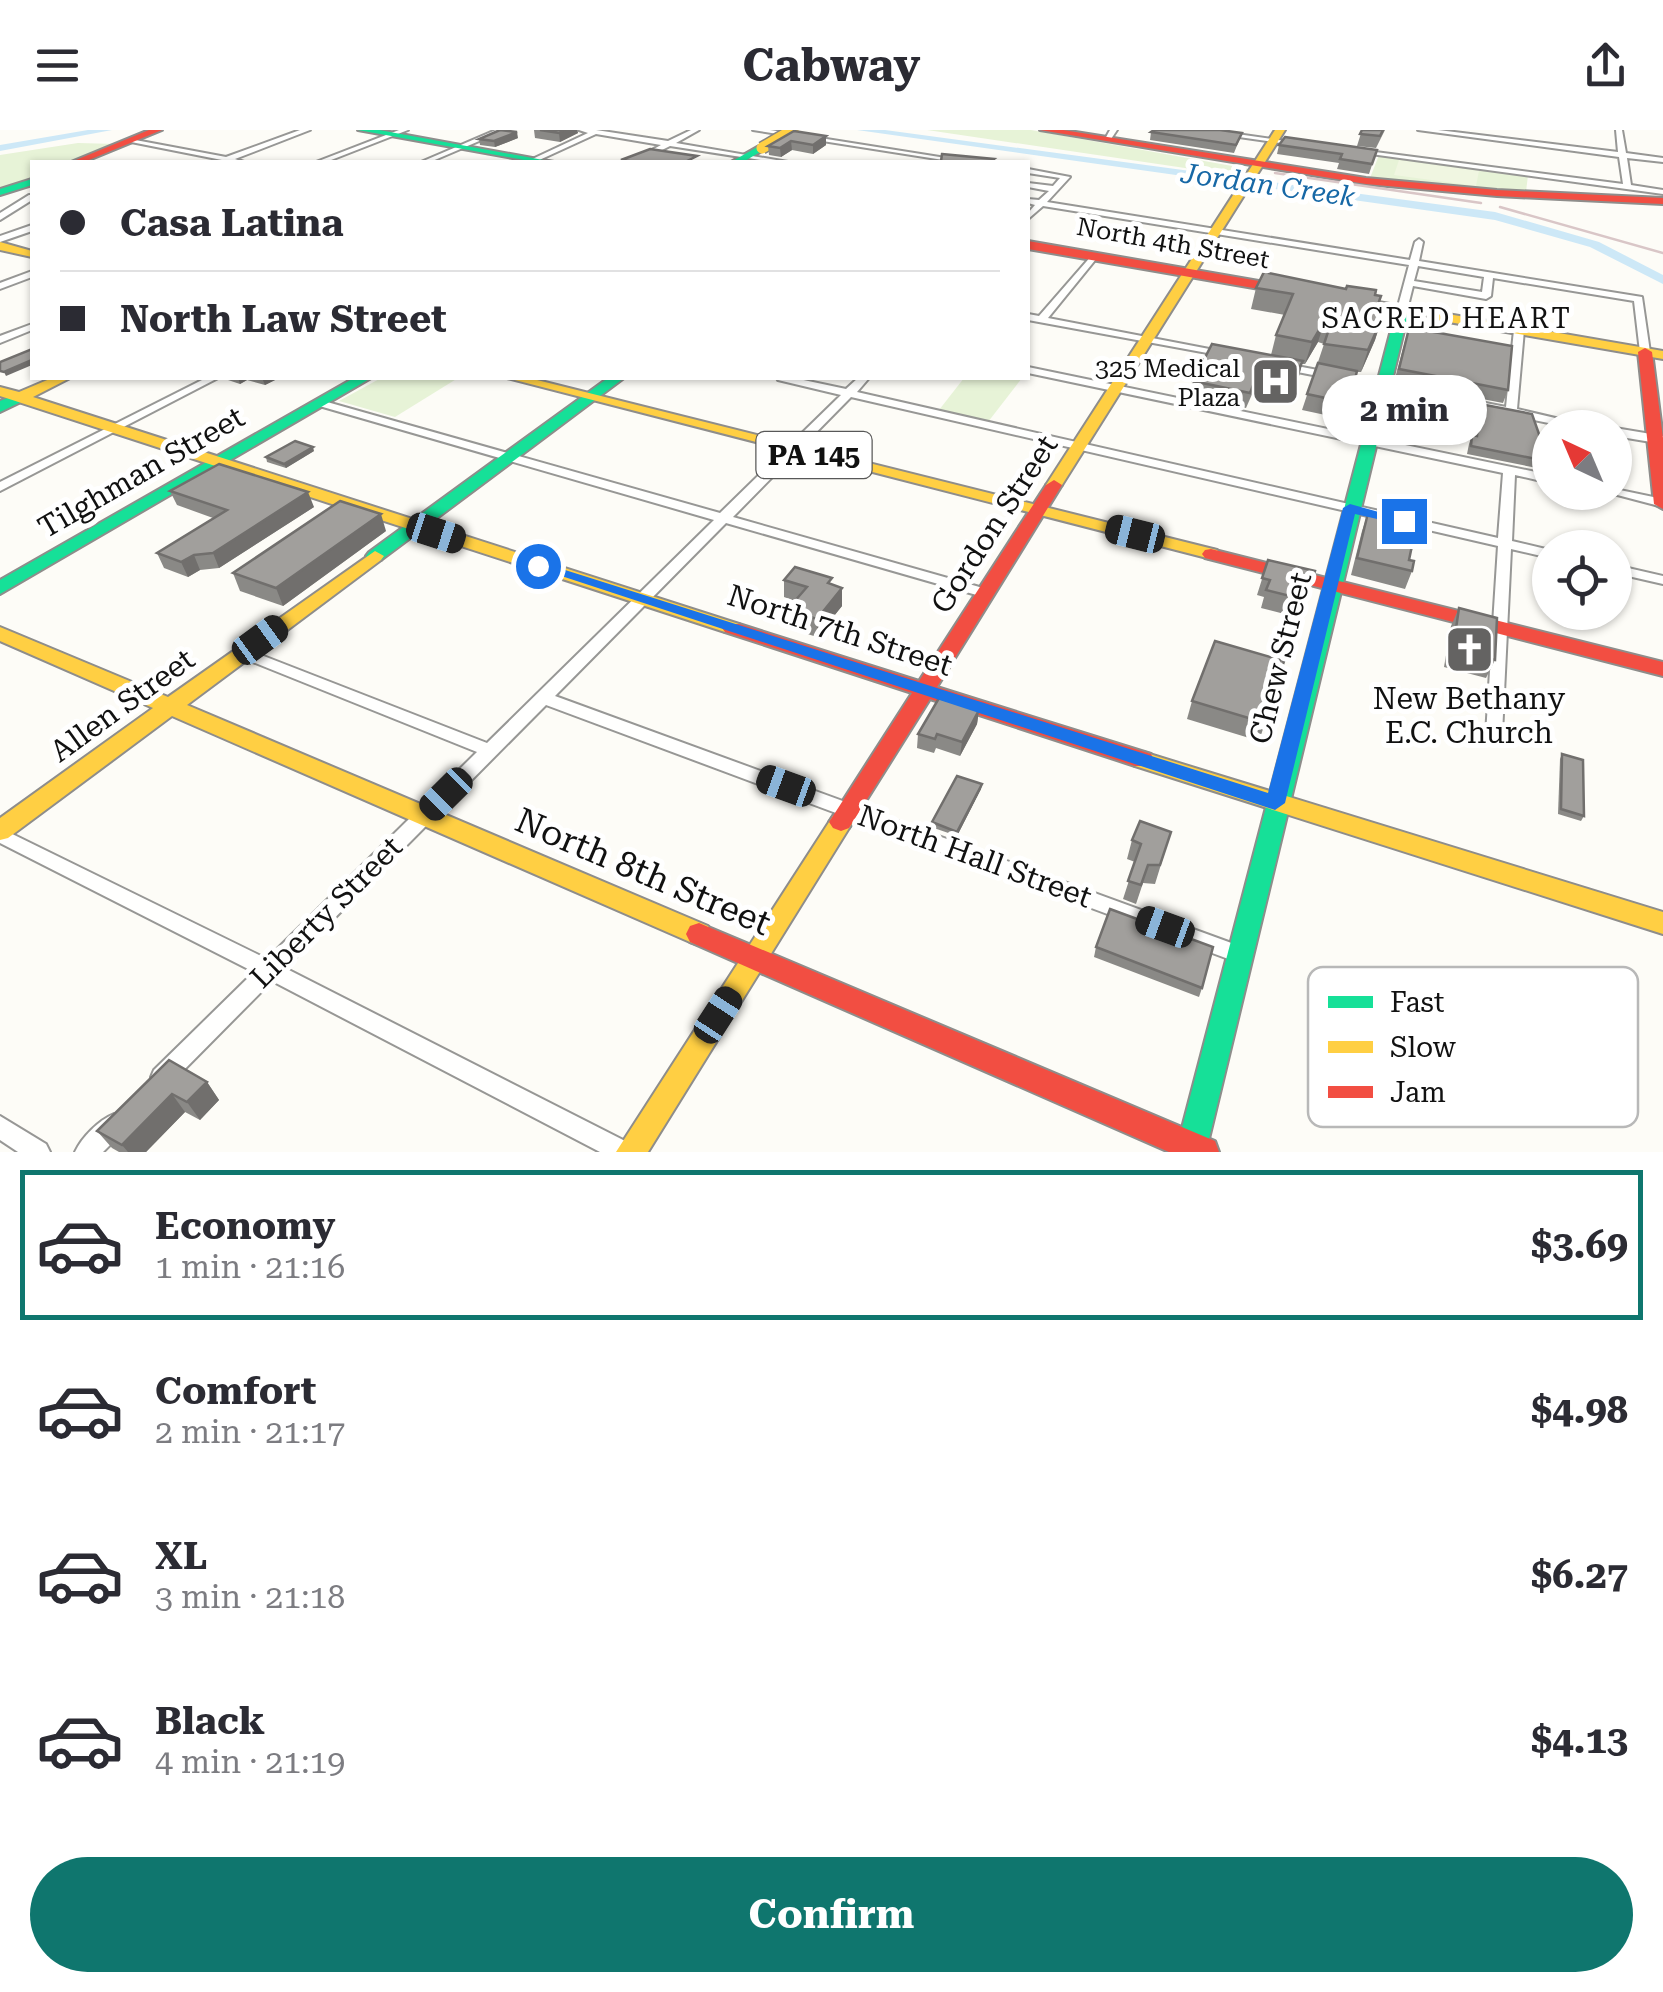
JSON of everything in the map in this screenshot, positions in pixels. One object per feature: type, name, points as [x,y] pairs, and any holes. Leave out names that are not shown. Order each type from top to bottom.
[{"type":"street","points":[[81,160],[157,130]]},
{"type":"street","points":[[223,160],[307,130]]},
{"type":"street","points":[[363,130],[398,132],[528,160]]},
{"type":"street","points":[[429,160],[502,130]]},
{"type":"street","points":[[582,130],[669,144],[914,160]]},
{"type":"street","points":[[637,160],[696,130]]},
{"type":"street","points":[[750,149],[793,130]]},
{"type":"street","points":[[1045,130],[1250,178],[1663,201]]},
{"type":"street","points":[[1194,130],[1276,135],[1316,146]]},
{"type":"street","points":[[1421,130],[1663,160]]},
{"type":"street","points":[[1533,144],[1534,130]]},
{"type":"street","points":[[1619,130],[1626,187]]},
{"type":"street","points":[[542,160],[598,131]]},
{"type":"street","points":[[325,160],[398,132]]},
{"type":"street","points":[[1442,163],[1449,132]]},
{"type":"street","name":"Gordon Street","points":[[630,1152],[1276,135]]},
{"type":"street","points":[[130,140],[216,160]]},
{"type":"street","points":[[750,149],[779,160]]},
{"type":"street","points":[[1356,151],[1663,192]]},
{"type":"street","points":[[1030,171],[1066,177],[1030,215]]},
{"type":"street","points":[[1030,184],[1054,189]]},
{"type":"street","points":[[0,194],[30,187]]},
{"type":"street","points":[[0,217],[30,188]]},
{"type":"street","points":[[1030,201],[1639,299],[1654,354],[1663,504],[1632,497]]},
{"type":"street","points":[[0,242],[30,229]]},
{"type":"street","points":[[0,242],[30,253]]},
{"type":"street","name":"Chew Street","points":[[1196,1150],[1275,803],[1420,242]]},
{"type":"street","name":"North 4th Street","points":[[1030,246],[1654,354]]},
{"type":"street","points":[[1042,320],[1094,256]]},
{"type":"street","points":[[1409,283],[1486,296],[1488,274]]},
{"type":"street","points":[[0,286],[30,275]]},
{"type":"street","points":[[1030,317],[1243,359]]},
{"type":"street","points":[[0,340],[30,328]]},
{"type":"street","points":[[1511,411],[1518,330]]},
{"type":"street","points":[[1277,365],[1532,415]]},
{"type":"street","points":[[1030,370],[1532,476]]},
{"type":"street","points":[[7,398],[57,380]]},
{"type":"street","points":[[0,487],[209,380]]},
{"type":"street","name":"Tilghman Street","points":[[0,588],[360,380]]},
{"type":"street","name":"PA 145","points":[[522,380],[1663,669]]},
{"type":"street","name":"Allen Street","points":[[0,833],[614,380]]},
{"type":"street","points":[[791,380],[1532,550]]},
{"type":"street","name":"Liberty Street","points":[[144,1096],[862,380]]},
{"type":"street","name":"North 7th Street","points":[[7,398],[114,428],[1275,803],[1663,923]]},
{"type":"street","points":[[320,403],[986,593]]},
{"type":"street","points":[[1632,435],[1660,440]]},
{"type":"street","points":[[1494,734],[1510,471]]},
{"type":"street","points":[[1632,573],[1663,580]]},
{"type":"street","name":"North 8th Street","points":[[0,633],[1196,1150]]},
{"type":"street","points":[[243,653],[489,750]]},
{"type":"street","name":"North Hall Street","points":[[542,697],[1238,954]]},
{"type":"street","points":[[0,833],[622,1152]]},
{"type":"street","points":[[87,1152],[130,1110]]},
{"type":"street","points":[[0,1127],[38,1152]]},
{"type":"green space","points":[[927,130],[1031,130],[1249,169],[1239,176]]},
{"type":"green space","points":[[78,143],[117,144],[78,160],[30,160],[30,181],[0,190],[0,155]]},
{"type":"green space","points":[[1379,155],[1528,175],[1526,192],[1370,178]]},
{"type":"green space","points":[[1399,160],[1479,171],[1476,186],[1394,175]]},
{"type":"green space","points":[[377,380],[455,380],[395,417],[339,401]]},
{"type":"green space","points":[[962,380],[1020,380],[988,422],[939,410]]},
{"type":"building","points":[[500,130],[517,132],[494,141],[479,139]]},
{"type":"building","points":[[1362,130],[1383,130],[1380,136],[1360,134]]},
{"type":"building","points":[[794,131],[826,136],[813,145],[791,141],[780,148],[768,146]]},
{"type":"building","points":[[1151,132],[1242,133],[1236,145]]},
{"type":"building","points":[[1285,137],[1377,150],[1372,164],[1340,159],[1342,154],[1279,145]]},
{"type":"building","points":[[650,149],[697,156],[689,160],[621,160]]},
{"type":"building","points":[[942,154],[994,159],[993,160],[941,160]]},
{"type":"building","points":[[1264,272],[1346,289],[1347,286],[1376,290],[1375,295],[1381,296],[1377,307],[1382,318],[1368,350],[1324,344],[1331,323],[1325,320],[1312,342],[1276,335],[1293,294],[1256,288]]},
{"type":"building","points":[[1414,308],[1432,311],[1428,331],[1512,346],[1508,390],[1399,369]]},
{"type":"building","points":[[1212,344],[1303,361],[1292,380],[1256,378],[1250,393],[1193,381]]},
{"type":"building","points":[[30,350],[30,361],[4,372],[0,371],[0,362]]},
{"type":"building","points":[[1318,363],[1357,371],[1349,403],[1307,394]]},
{"type":"building","points":[[1480,404],[1532,414],[1532,458],[1471,446],[1472,435],[1477,436]]},
{"type":"building","points":[[295,441],[313,447],[284,464],[266,457]]},
{"type":"building","points":[[219,464],[308,492],[213,553],[194,555],[181,562],[157,553],[227,510],[170,491]]},
{"type":"building","points":[[340,501],[381,514],[276,588],[233,573]]},
{"type":"building","points":[[1368,513],[1393,516],[1420,526],[1409,560],[1414,561],[1412,571],[1357,558]]},
{"type":"building","points":[[1268,560],[1315,571],[1306,600],[1266,590],[1270,580],[1262,578]]},
{"type":"building","points":[[795,567],[832,578],[828,583],[842,588],[817,619],[787,610],[807,587],[784,580]]},
{"type":"building","points":[[1459,608],[1497,618],[1495,660],[1453,649]]},
{"type":"building","points":[[1215,641],[1284,661],[1265,723],[1192,701]]},
{"type":"building","points":[[939,698],[979,710],[962,742],[937,734],[935,739],[918,734]]},
{"type":"building","points":[[1562,754],[1583,760],[1584,816],[1561,809]]},
{"type":"building","points":[[957,776],[982,784],[957,832],[932,822]]},
{"type":"building","points":[[1140,821],[1171,832],[1160,865],[1148,865],[1141,885],[1128,881],[1141,844],[1132,840]]},
{"type":"building","points":[[1110,909],[1213,947],[1202,988],[1096,947]]},
{"type":"building","points":[[169,1060],[207,1082],[187,1102],[172,1094],[122,1145],[97,1131]]},
{"type":"waterway","name":"Jordan Creek","points":[[0,148],[107,130]]},
{"type":"waterway","name":"Jordan Creek","points":[[862,130],[1495,216],[1594,244],[1663,280]]},
{"type":"railway","points":[[1275,173],[1481,203]]},
{"type":"railway","points":[[1500,207],[1663,253]]},
{"type":"traffic: fast","points":[[363,130],[537,160]]},
{"type":"traffic: fast","points":[[740,160],[762,148]]},
{"type":"traffic: fast","points":[[0,192],[30,183]]},
{"type":"traffic: fast","points":[[1390,358],[1402,310]]},
{"type":"traffic: fast","points":[[1192,1147],[1389,360]]},
{"type":"traffic: fast","points":[[0,588],[361,380]]},
{"type":"traffic: fast","points":[[375,556],[614,380]]},
{"type":"traffic: fast","points":[[0,407],[20,397]]},
{"type":"traffic: slow","points":[[762,148],[793,130]]},
{"type":"traffic: slow","points":[[1054,485],[1280,130]]},
{"type":"traffic: slow","points":[[0,246],[30,254]]},
{"type":"traffic: slow","points":[[1355,302],[1663,355]]},
{"type":"traffic: slow","points":[[20,397],[58,380]]},
{"type":"traffic: slow","points":[[522,380],[1211,554]]},
{"type":"traffic: slow","points":[[0,391],[732,628]]},
{"type":"traffic: slow","points":[[0,831],[375,556]]},
{"type":"traffic: slow","points":[[0,633],[699,934]]},
{"type":"traffic: slow","points":[[1143,760],[1663,923]]},
{"type":"traffic: slow","points":[[631,1152],[841,822]]},
{"type":"traffic: jam","points":[[81,160],[157,130]]},
{"type":"traffic: jam","points":[[1045,130],[1366,181],[1497,193],[1663,201]]},
{"type":"traffic: jam","points":[[1030,245],[1282,289]]},
{"type":"traffic: jam","points":[[1645,352],[1663,504]]},
{"type":"traffic: jam","points":[[841,822],[1054,485]]},
{"type":"traffic: jam","points":[[1211,554],[1663,669]]},
{"type":"traffic: jam","points":[[732,628],[1143,760]]},
{"type":"traffic: jam","points":[[699,934],[1204,1152]]},
{"type":"place","name":"325 Medical Plaza","points":[[1275,382]]},
{"type":"place","name":"New Bethany E.C. Church","points":[[1469,649]]},
{"type":"district","name":"SACRED HEART","points":[[1447,318]]},
{"type":"route","points":[[538,566],[1275,803],[1350,508],[1404,521]]}]
